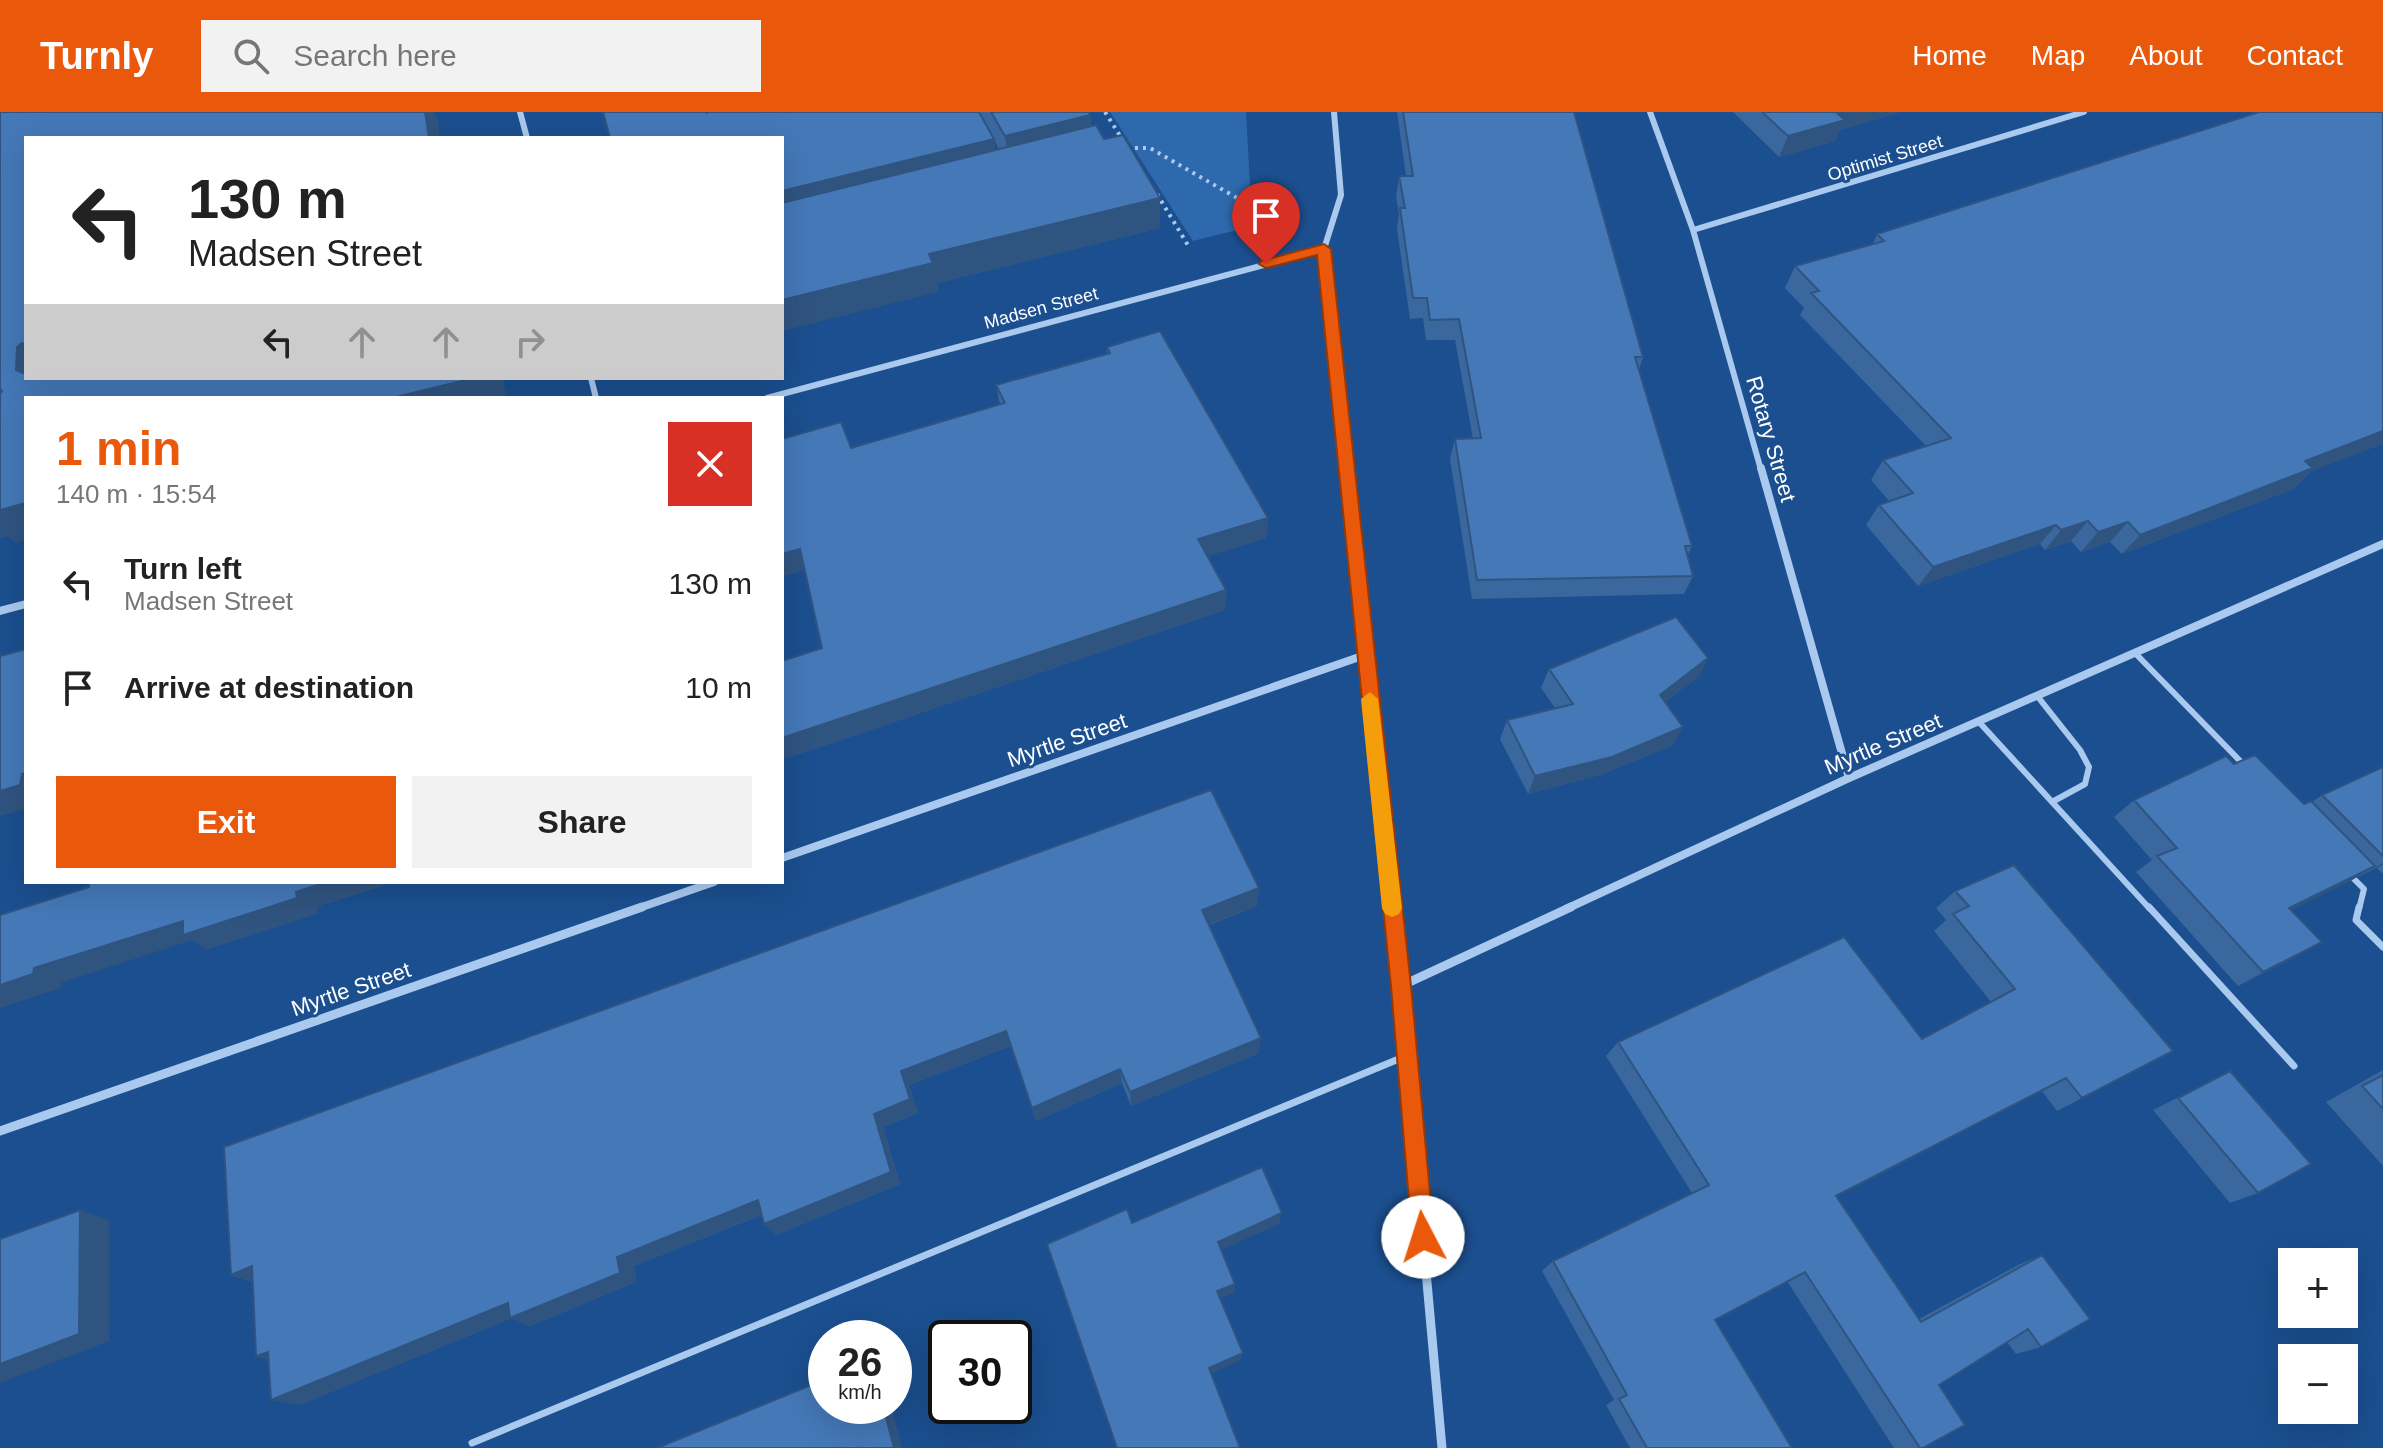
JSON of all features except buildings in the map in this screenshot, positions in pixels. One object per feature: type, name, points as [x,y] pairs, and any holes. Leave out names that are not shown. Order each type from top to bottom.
[{"type":"street","points":[[520,112],[526,136]]},
{"type":"street","points":[[1334,112],[1341,195],[1324,249],[1401,986],[1442,1448]]},
{"type":"street","name":"Rotary Street","points":[[1650,112],[1693,230],[1849,778]]},
{"type":"street","name":"Optimist Street","points":[[1693,230],[2084,112]]},
{"type":"street","name":"Madsen Street","points":[[774,396],[1324,249]]},
{"type":"street","name":"Myrtle Street","points":[[1401,986],[1849,778],[2383,544]]},
{"type":"street","points":[[0,611],[24,605]]},
{"type":"street","name":"Myrtle Street","points":[[784,857],[1365,655]]},
{"type":"street","name":"Myrtle Street","points":[[0,1131],[708,884]]},
{"type":"lane","points":[[2136,654],[2253,775]]},
{"type":"lane","points":[[2038,697],[2080,750],[2089,767],[2085,784],[2052,802]]},
{"type":"lane","points":[[1979,722],[2294,1066]]},
{"type":"lane","points":[[2341,866],[2364,889],[2356,920],[2383,947]]},
{"type":"lane","points":[[472,1443],[1406,1056]]},
{"type":"path","points":[[1105,112],[1136,161]]},
{"type":"path","points":[[1116,148],[1150,148],[1237,198]]},
{"type":"path","points":[[1152,187],[1209,278]]},
{"type":"shaded area","points":[[1110,112],[1246,112],[1252,222],[1237,230],[1193,241]]},
{"type":"slow traffic","points":[[1370,699],[1392,908]]},
{"type":"route","points":[[1266,264],[1324,249],[1401,986],[1423,1237]]}]
